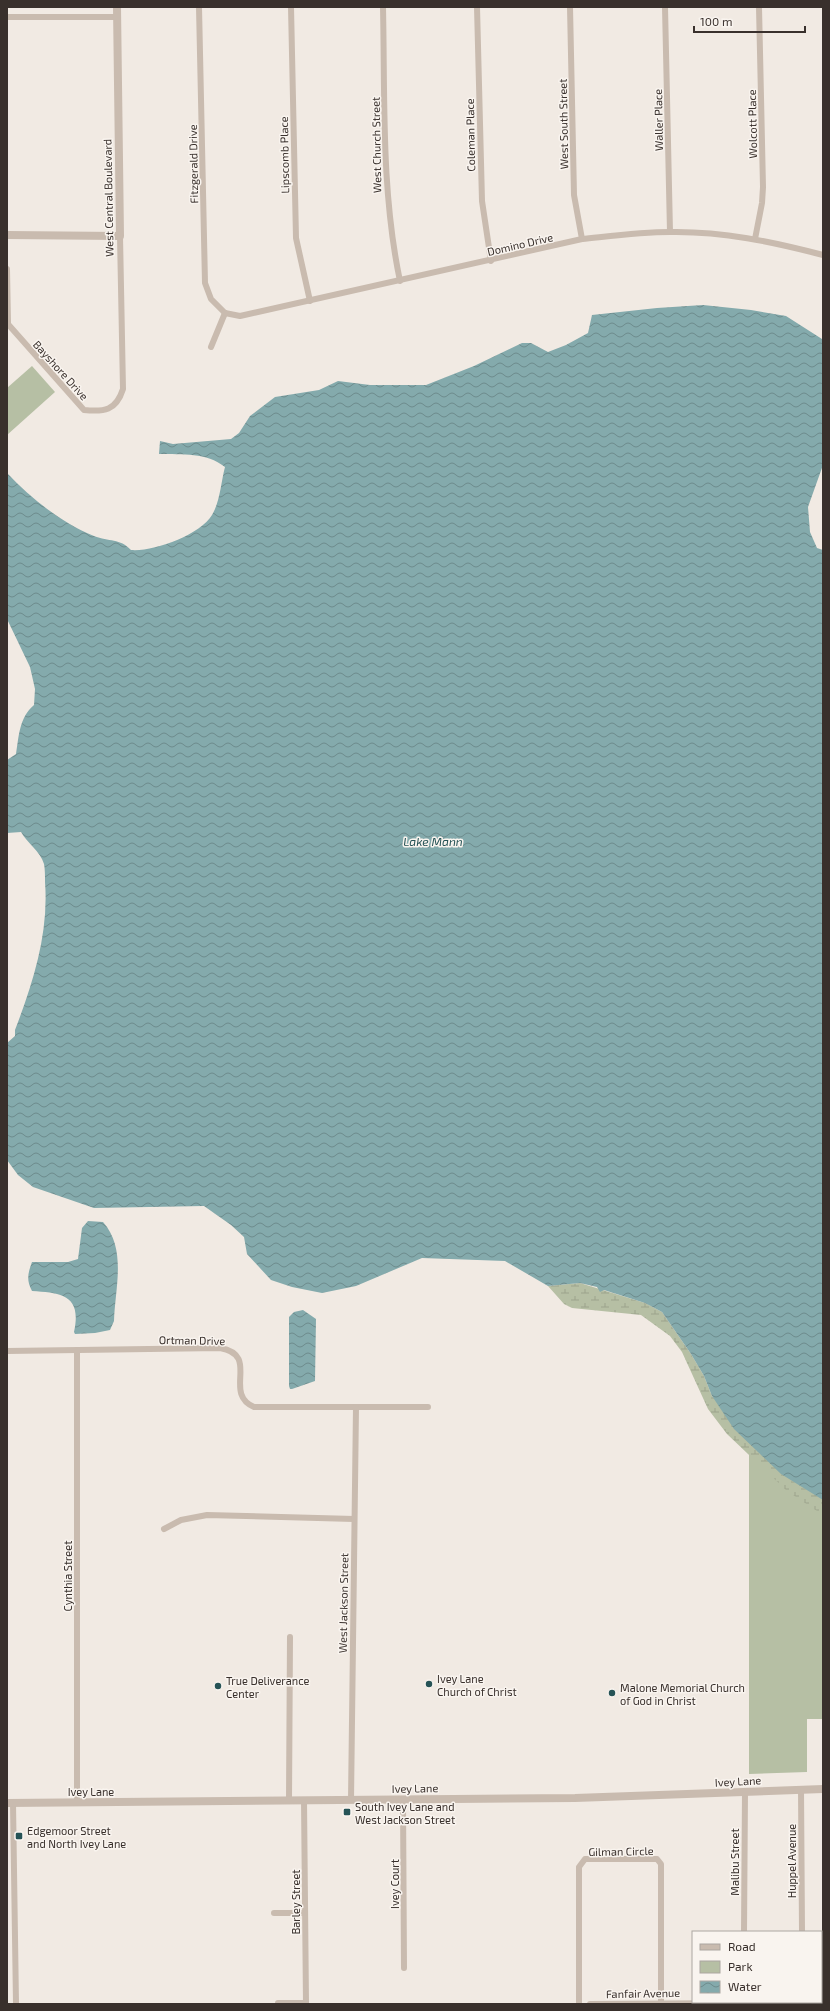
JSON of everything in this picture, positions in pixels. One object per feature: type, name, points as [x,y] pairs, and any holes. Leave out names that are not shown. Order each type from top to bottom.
[{"type":"street","name":"West Central Boulevard","points":[[117,7],[123,389]]},
{"type":"street","name":"Fitzgerald Drive","points":[[199,7],[205,283],[211,299],[225,313]]},
{"type":"street","name":"Lipscomb Place","points":[[291,7],[296,238],[310,302]]},
{"type":"street","name":"West Church Street","points":[[384,7],[388,207],[393,247],[400,281]]},
{"type":"street","name":"Coleman Place","points":[[477,7],[482,201],[491,261]]},
{"type":"street","name":"West South Street","points":[[570,7],[574,195],[582,239]]},
{"type":"street","name":"Waller Place","points":[[665,7],[670,232]]},
{"type":"street","name":"Wolcott Place","points":[[755,239],[762,203],[763,187],[759,7]]},
{"type":"street","points":[[7,17],[117,17]]},
{"type":"street","name":"Domino Drive","points":[[225,313],[240,316],[310,302],[582,239],[670,232],[716,234],[755,239],[823,256]]},
{"type":"street","points":[[7,235],[120,236]]},
{"type":"street","points":[[7,269],[8,323]]},
{"type":"street","points":[[211,347],[225,313]]},
{"type":"street","name":"Bayshore Drive","points":[[8,323],[37,359],[84,410],[99,412],[113,407],[120,400],[123,389]]},
{"type":"street","name":"Ortman Drive","points":[[7,1351],[220,1348],[229,1350],[238,1356],[240,1362],[241,1398],[246,1404],[254,1407],[428,1407]]},
{"type":"street","name":"Cynthia Street","points":[[77,1350],[77,1802]]},
{"type":"street","name":"West Jackson Street","points":[[351,1800],[356,1407]]},
{"type":"street","points":[[164,1529],[180,1520],[207,1515],[354,1519]]},
{"type":"street","points":[[289,1800],[290,1637]]},
{"type":"street","name":"Huppel Avenue","points":[[801,1789],[802,1931]]},
{"type":"street","name":"Ivey Lane","points":[[10,1803],[575,1798],[823,1789]]},
{"type":"street","name":"Malibu Street","points":[[744,1931],[745,1792]]},
{"type":"street","name":"Ivey Court","points":[[403,1799],[404,1968]]},
{"type":"street","name":"Barley Street","points":[[304,1800],[306,2004]]},
{"type":"street","points":[[10,1803],[16,2004]]},
{"type":"street","name":"Gilman Circle","points":[[579,2004],[580,1867],[585,1859],[657,1859],[661,1864],[661,2003]]},
{"type":"street","points":[[274,1913],[305,1913]]},
{"type":"street","points":[[278,2003],[306,2004]]},
{"type":"street","name":"Fanfair Avenue","points":[[590,2004],[744,2003]]},
{"type":"green space","points":[[32,366],[55,392],[7,435],[7,388]]},
{"type":"green space","points":[[749,887],[823,887],[823,1719],[807,1719],[807,1772],[749,1774]]},
{"type":"green space","points":[[580,1283],[645,1303],[662,1312],[691,1354],[704,1376],[712,1396],[781,1474],[823,1500],[823,1515],[787,1491],[727,1434],[708,1409],[682,1352],[670,1336],[641,1315],[572,1308],[564,1304],[548,1286]]},
{"type":"water","name":"Lake Mann","points":[[703,305],[751,310],[786,316],[822,339],[823,344],[823,465],[808,507],[810,532],[817,548],[823,550],[823,1500],[781,1474],[734,1429],[712,1396],[704,1376],[691,1354],[662,1312],[645,1303],[604,1290],[600,1292],[597,1287],[580,1283],[548,1286],[505,1261],[422,1258],[356,1286],[322,1293],[292,1287],[271,1280],[247,1254],[244,1237],[231,1225],[204,1206],[94,1208],[33,1187],[18,1175],[7,1160],[7,1043],[15,1036],[15,1030],[28,994],[38,958],[45,920],[46,901],[45,868],[42,859],[21,832],[7,833],[7,760],[16,754],[20,728],[25,716],[34,705],[35,689],[30,667],[7,619],[7,473],[37,501],[70,524],[99,538],[123,544],[131,550],[151,548],[175,541],[197,529],[206,522],[215,510],[225,467],[218,462],[194,455],[159,454],[160,441],[173,444],[231,439],[239,433],[250,416],[275,397],[319,390],[338,381],[370,385],[426,385],[474,366],[522,343],[531,343],[548,352],[566,345],[588,333],[592,315]]},
{"type":"water","points":[[88,1221],[103,1222],[115,1244],[118,1269],[114,1321],[110,1330],[95,1333],[75,1334],[76,1320],[75,1310],[72,1303],[61,1295],[32,1291],[28,1276],[32,1262],[68,1262],[78,1259],[82,1228]]},
{"type":"water","points":[[303,1310],[316,1319],[315,1381],[290,1389],[289,1317],[294,1312]]},
{"type":"place","name":"Ivey Lane Church of Christ","points":[[429,1684]]},
{"type":"place","name":"True Deliverance Center","points":[[218,1686]]},
{"type":"place","name":"Malone Memorial Church of God in Christ","points":[[612,1693]]},
{"type":"place","name":"South Ivey Lane and West Jackson Street","points":[[347,1812]]},
{"type":"place","name":"Edgemoor Street and North Ivey Lane","points":[[19,1836]]}]
